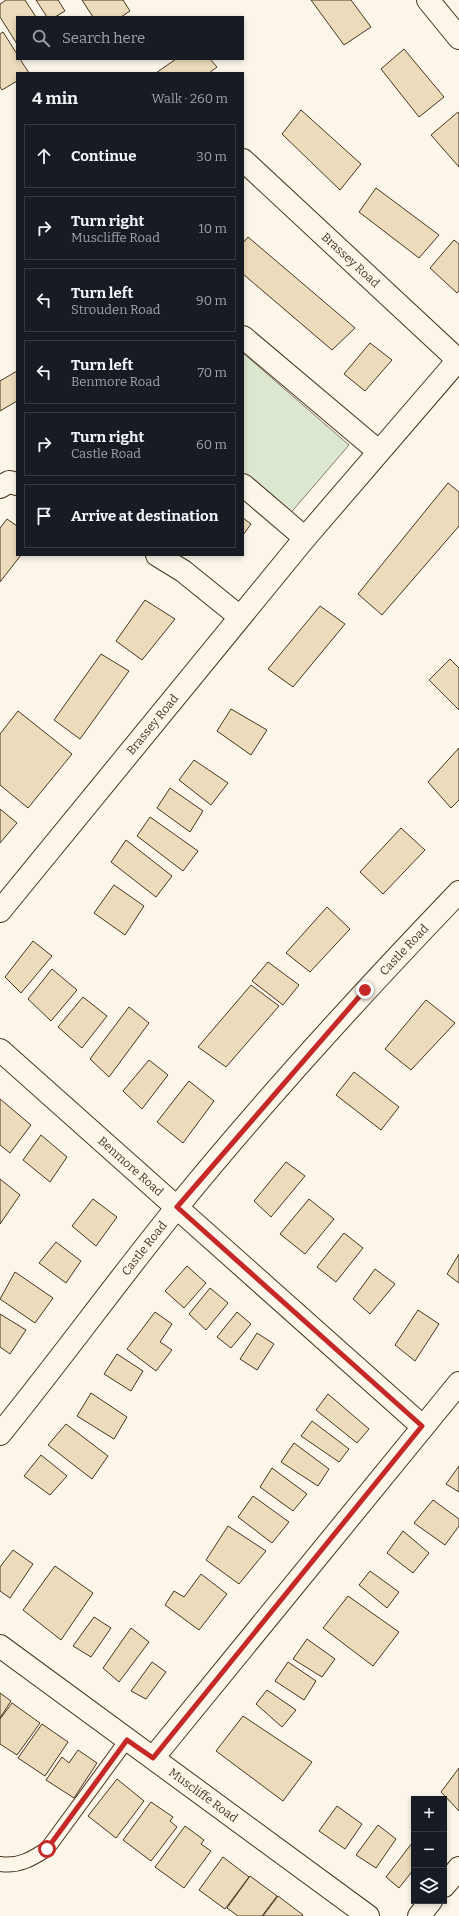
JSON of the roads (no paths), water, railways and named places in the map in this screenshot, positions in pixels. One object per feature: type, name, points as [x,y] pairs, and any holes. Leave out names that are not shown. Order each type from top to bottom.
[{"type":"street","points":[[428,0],[459,38]]},
{"type":"street","name":"Brassey Road","points":[[0,911],[305,538],[378,451],[459,359],[244,161]]},
{"type":"street","points":[[244,338],[378,451]]},
{"type":"street","points":[[0,487],[9,482],[16,484]]},
{"type":"street","points":[[244,486],[305,538]]},
{"type":"street","points":[[158,556],[183,571],[240,617]]},
{"type":"street","name":"Castle Road","points":[[0,1434],[177,1207],[365,990],[459,892]]},
{"type":"street","name":"Benmore Road","points":[[0,1050],[422,1426]]},
{"type":"street","points":[[153,1758],[422,1426],[459,1383]]},
{"type":"street","name":"Muscliffe Road","points":[[0,1646],[368,1916]]},
{"type":"street","points":[[447,1882],[459,1868]]},
{"type":"street","points":[[418,1916],[428,1904]]},
{"type":"lane","points":[[0,1864],[10,1866],[29,1860],[47,1849],[127,1740]]}]
